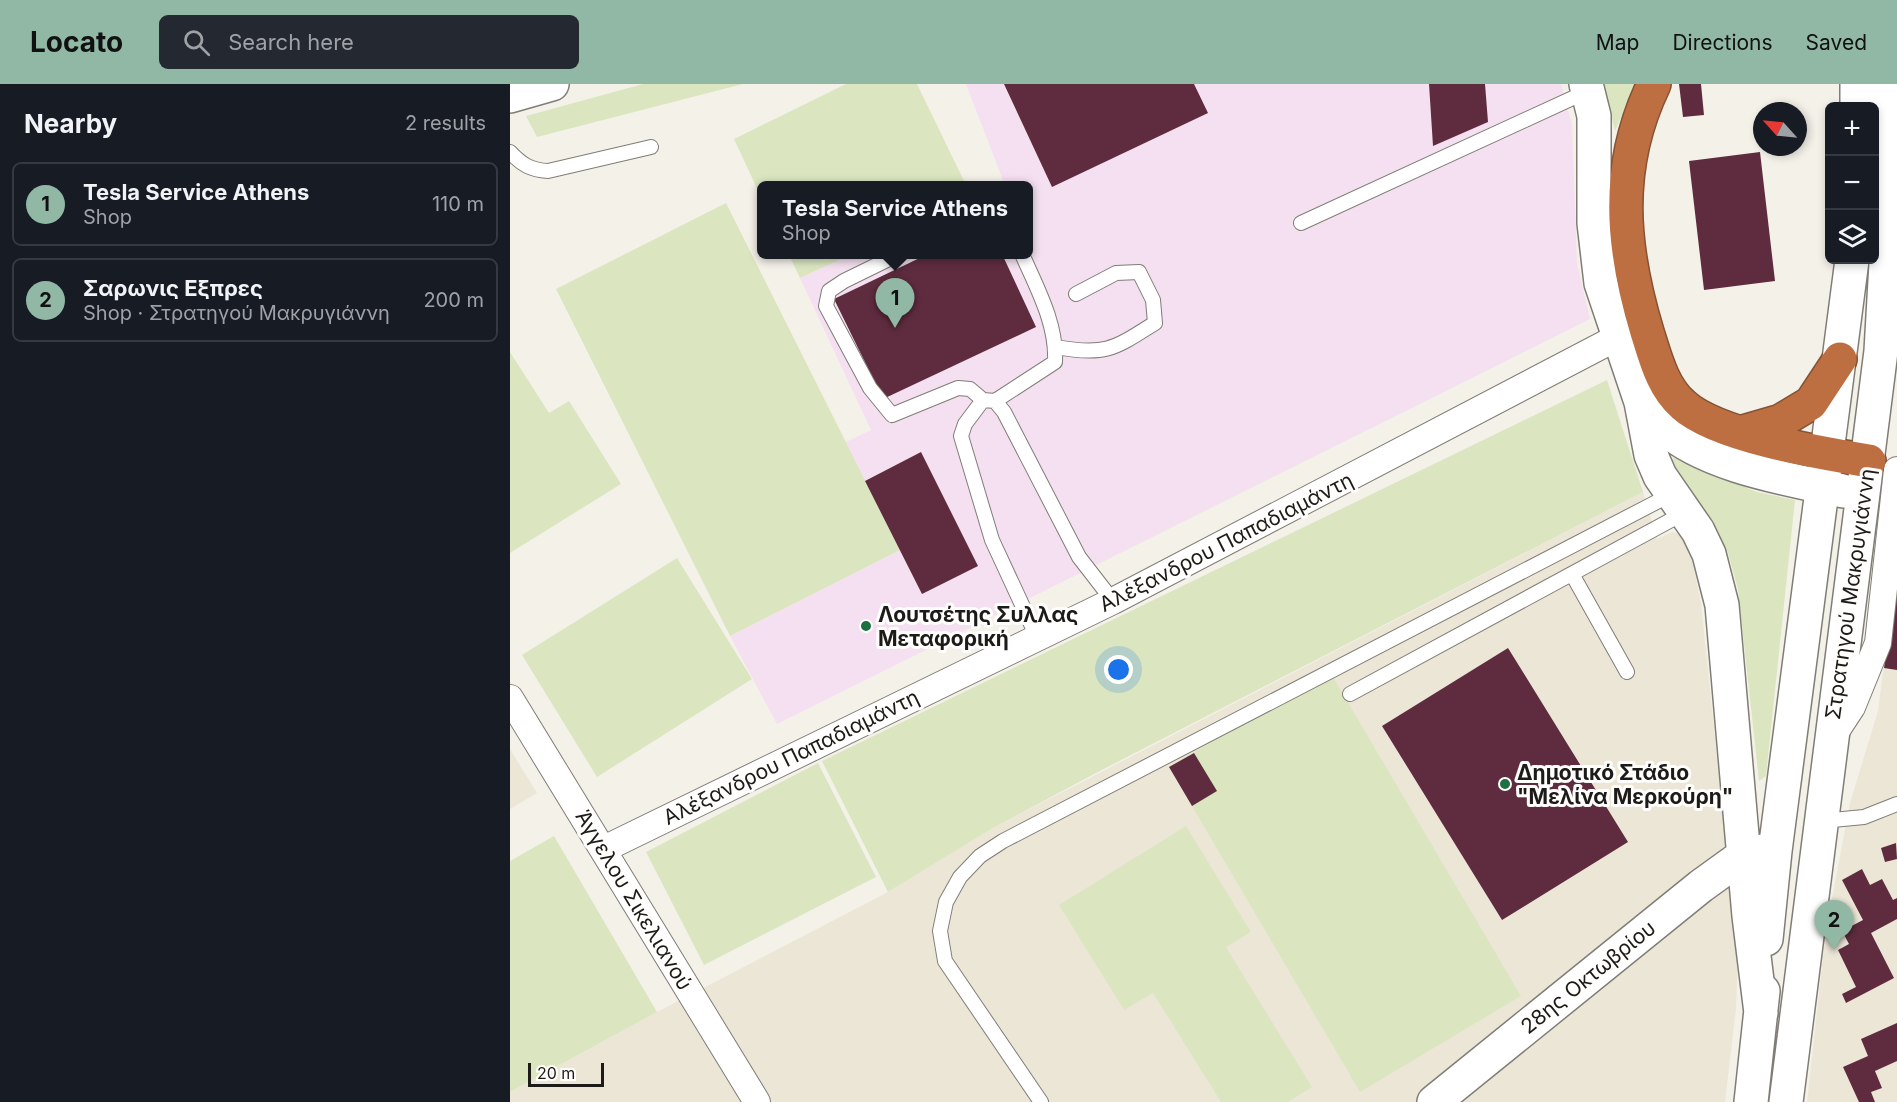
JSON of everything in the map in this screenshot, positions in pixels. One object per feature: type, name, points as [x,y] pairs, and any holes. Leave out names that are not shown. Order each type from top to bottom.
[{"type":"highway","points":[[1654,84],[1631,144],[1625,192],[1626,240],[1635,291],[1650,344],[1668,387],[1682,405],[1718,426],[1883,466]]},
{"type":"highway","points":[[1743,432],[1781,421],[1811,403],[1840,359]]},
{"type":"street","points":[[510,96],[552,84]]},
{"type":"street","points":[[1857,84],[1857,102]]},
{"type":"street","name":"Στρατηγού Μακρυγιάννη","points":[[1786,1102],[1815,855],[1864,495],[1883,466],[1889,84]]},
{"type":"street","points":[[1588,87],[1595,132],[1596,257],[1605,301],[1641,402],[1651,454],[1709,554],[1720,596],[1759,853],[1761,1013],[1751,1102]]},
{"type":"street","name":"Στρατηγού Μακρυγιάννη","points":[[1759,853],[1821,486],[1852,264]]},
{"type":"street","name":"Αλέξανδρου Παπαδιαμάντη","points":[[604,849],[1113,602],[1618,337]]},
{"type":"street","points":[[1641,402],[1663,427],[1703,451],[1772,477],[1864,495]]},
{"type":"street","points":[[1830,741],[1852,707],[1878,643],[1883,466]]},
{"type":"street","name":"Άγγελου Σικελιανού","points":[[510,698],[757,1102]]},
{"type":"street","points":[[1759,853],[1815,855]]},
{"type":"street","name":"28ης Οκτωβρίου","points":[[1434,1102],[1701,885],[1759,853]]},
{"type":"lane","points":[[1301,223],[1588,87]]},
{"type":"lane","points":[[510,152],[522,165],[535,171],[548,171],[651,147]]},
{"type":"lane","points":[[891,259],[844,281],[829,291],[826,306],[870,388],[892,416],[958,388],[970,389],[989,400],[1079,557],[1113,602]]},
{"type":"lane","points":[[1024,259],[1046,309],[1056,347],[1055,362],[989,400],[965,424],[961,436],[992,540],[1037,637]]},
{"type":"lane","points":[[1056,347],[1082,352],[1104,351],[1155,322],[1153,300],[1139,272],[1116,273],[1076,294]]},
{"type":"lane","points":[[1350,694],[1572,574],[1678,503]]},
{"type":"lane","points":[[1041,1102],[945,961],[940,931],[946,902],[960,877],[980,856],[1003,841],[1678,503]]},
{"type":"lane","points":[[1572,574],[1627,672]]},
{"type":"lane","points":[[1820,821],[1864,817],[1897,804]]},
{"type":"shaded area","points":[[966,84],[1561,84],[1572,124],[1577,263],[1590,319],[777,724],[730,636],[900,550],[846,442],[871,430],[800,278],[841,259],[1033,259],[1033,181],[1001,181],[1003,180]]},
{"type":"shaded area","points":[[1643,492],[1657,539],[1672,532],[1681,534],[1693,564],[1701,603],[1738,960],[1736,1008],[1725,1102],[510,1102],[510,1092],[657,1012],[888,892],[993,828]]},
{"type":"shaded area","points":[[1897,566],[1897,1102],[1807,1102],[1826,930],[1850,803],[1878,711]]},
{"type":"shaded area","points":[[510,749],[537,793],[510,809]]},
{"type":"green space","points":[[643,84],[743,84],[537,137],[526,116]]},
{"type":"green space","points":[[846,84],[917,84],[964,181],[757,181],[757,188],[734,139]]},
{"type":"green space","points":[[1603,84],[1639,84],[1625,107],[1615,131]]},
{"type":"green space","points":[[726,203],[900,550],[730,636],[556,289]]},
{"type":"green space","points":[[791,259],[841,259],[800,278]]},
{"type":"green space","points":[[510,352],[549,413],[569,401],[621,484],[510,553]]},
{"type":"green space","points":[[1607,380],[1643,492],[1096,773],[993,828],[888,892],[822,761]]},
{"type":"green space","points":[[1674,458],[1757,492],[1795,500],[1766,776],[1759,781],[1738,589],[1728,553],[1714,522],[1679,475],[1671,459]]},
{"type":"green space","points":[[677,558],[752,679],[597,777],[522,655]]},
{"type":"green space","points":[[1330,672],[1521,996],[1360,1092],[1169,767]]},
{"type":"green space","points":[[818,763],[876,877],[704,965],[646,852]]},
{"type":"green space","points":[[1186,826],[1251,932],[1226,947],[1312,1087],[1288,1102],[1221,1102],[1153,993],[1124,1010],[1059,905]]},
{"type":"green space","points":[[554,836],[657,1012],[510,1092],[510,861]]},
{"type":"building","points":[[1004,84],[1194,84],[1208,113],[1052,187]]},
{"type":"building","points":[[1429,84],[1485,84],[1488,122],[1433,146]]},
{"type":"building","points":[[1679,84],[1701,84],[1704,115],[1683,117]]},
{"type":"building","points":[[1753,153],[1753,156],[1760,156],[1775,281],[1704,290],[1689,161]]},
{"type":"building","points":[[918,259],[1004,259],[1036,327],[883,399],[834,299]]},
{"type":"building","points":[[921,452],[978,566],[922,594],[865,481]]},
{"type":"building","points":[[1897,579],[1897,670],[1884,668]]},
{"type":"building","name":"Δημοτικό Στάδιο \"Μελίνα Μερκούρη\"","points":[[1508,648],[1628,842],[1502,920],[1382,726]]},
{"type":"building","points":[[1194,753],[1217,791],[1192,806],[1169,767]]},
{"type":"building","points":[[1896,843],[1897,859],[1885,862],[1881,848]]},
{"type":"building","points":[[1862,869],[1870,885],[1882,879],[1893,900],[1897,898],[1897,919],[1871,933],[1894,978],[1846,1003],[1842,994],[1856,987],[1838,950],[1849,944],[1842,931],[1863,920],[1842,880]]},
{"type":"building","points":[[1897,1023],[1897,1061],[1875,1071],[1882,1088],[1871,1092],[1875,1102],[1859,1102],[1843,1067],[1868,1056],[1861,1039]]},
{"type":"place","name":"Tesla Service Athens","points":[[895,328]]},
{"type":"place","name":"Λουτσέτης Συλλας Μεταφορική","points":[[866,626]]},
{"type":"place","name":"Δημοτικό Στάδιο \"Μελίνα Μερκούρη\"","points":[[1505,784]]},
{"type":"place","name":"Σαρωνις Εξπρες","points":[[1834,950]]}]
